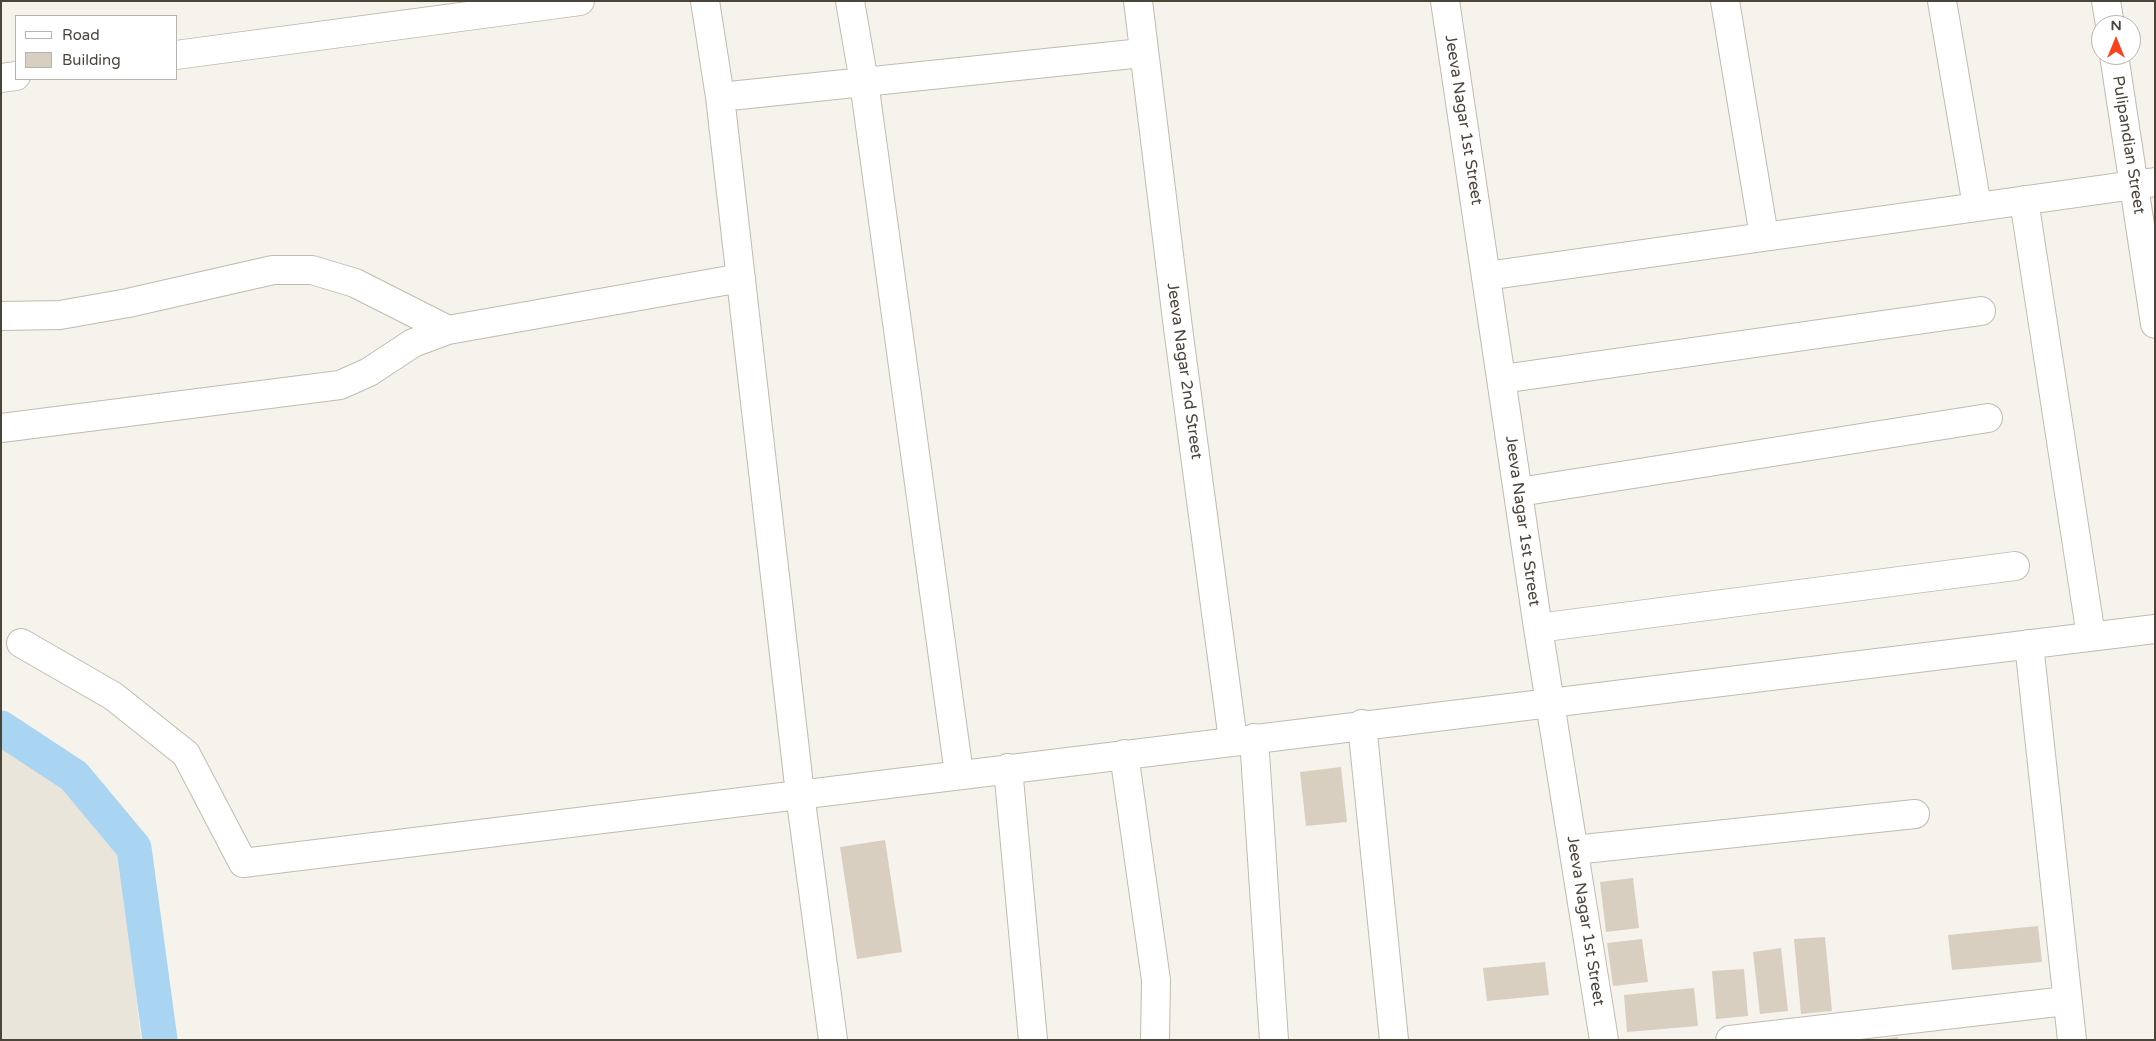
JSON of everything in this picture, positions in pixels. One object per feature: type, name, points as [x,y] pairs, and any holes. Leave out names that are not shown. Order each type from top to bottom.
[{"type":"street","points":[[178,55],[580,1]]},
{"type":"street","points":[[705,1],[720,97],[800,794],[834,1040]]},
{"type":"street","points":[[850,1],[864,82],[959,774]]},
{"type":"street","name":"Jeeva Nagar 2nd Street","points":[[1138,1],[1142,52],[1244,739],[1274,1040]]},
{"type":"street","name":"Jeeva Nagar 1st Street","points":[[1445,1],[1538,628],[1604,1040]]},
{"type":"street","points":[[1726,1],[1764,236]]},
{"type":"street","points":[[1942,1],[1977,206]]},
{"type":"street","points":[[2106,1],[2108,15]]},
{"type":"street","points":[[720,97],[1142,52]]},
{"type":"street","name":"Pulipandian Street","points":[[2116,65],[2144,183],[2155,324]]},
{"type":"street","points":[[1,78],[15,76]]},
{"type":"street","points":[[1486,276],[2144,183]]},
{"type":"street","points":[[2024,200],[2091,636]]},
{"type":"street","points":[[1,316],[60,315],[128,303],[273,270],[312,270],[354,283],[448,330]]},
{"type":"street","points":[[1,428],[340,385],[369,372],[413,343],[448,330],[740,278]]},
{"type":"street","points":[[1502,379],[1981,311]]},
{"type":"street","points":[[1519,492],[1988,418]]},
{"type":"street","points":[[1538,628],[2015,566]]},
{"type":"street","points":[[21,642],[113,696],[186,754],[243,863],[1362,724],[2155,629]]},
{"type":"street","points":[[2029,644],[2066,1001],[2072,1040]]},
{"type":"street","points":[[1362,724],[1394,1040]]},
{"type":"street","points":[[1124,754],[1156,980],[1155,1040]]},
{"type":"street","points":[[1008,768],[1032,1040]]},
{"type":"street","points":[[1574,850],[1915,814]]},
{"type":"street","points":[[1730,1040],[2066,1001]]},
{"type":"shaded area","points":[[1,728],[78,767],[111,812],[123,869],[141,1040],[1,1040]]},
{"type":"building","points":[[1341,767],[1347,822],[1306,826],[1300,772]]},
{"type":"building","points":[[885,840],[902,952],[857,959],[840,847]]},
{"type":"building","points":[[1633,878],[1639,928],[1606,932],[1600,882]]},
{"type":"building","points":[[2038,926],[2042,962],[1952,970],[1948,935]]},
{"type":"building","points":[[1825,937],[1832,1011],[1801,1014],[1794,939]]},
{"type":"building","points":[[1642,939],[1648,982],[1613,986],[1607,943]]},
{"type":"building","points":[[1781,948],[1788,1011],[1760,1014],[1753,952]]},
{"type":"building","points":[[1545,962],[1549,995],[1487,1001],[1483,968]]},
{"type":"building","points":[[1744,969],[1748,1016],[1716,1019],[1712,971]]},
{"type":"building","points":[[1694,988],[1698,1026],[1627,1032],[1624,995]]},
{"type":"building","points":[[1898,1037],[1898,1040],[1884,1040],[1884,1039]]},
{"type":"waterway","points":[[1,728],[74,776],[134,848],[160,1040]]}]
